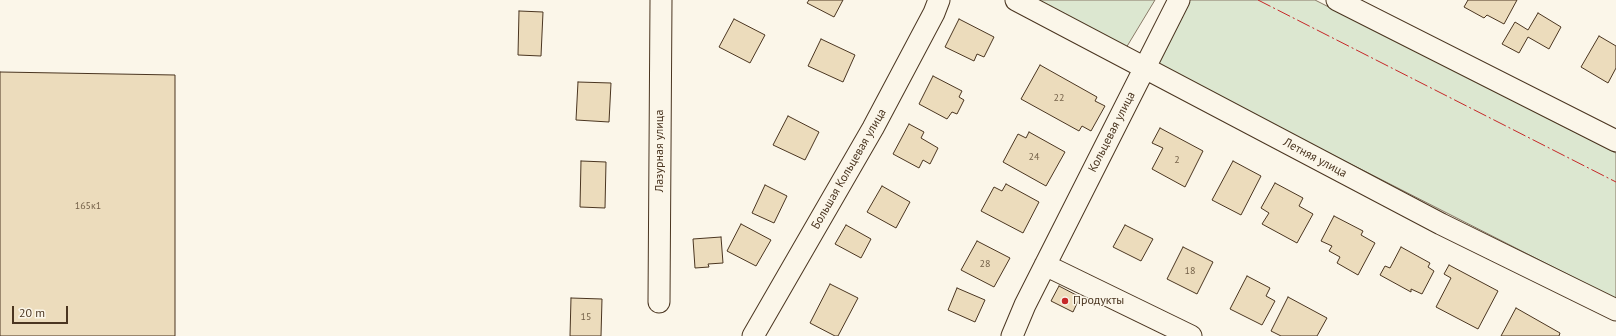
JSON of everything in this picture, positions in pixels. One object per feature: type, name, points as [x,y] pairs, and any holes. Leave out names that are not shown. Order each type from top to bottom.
[{"type":"street","name":"Лазурная улица","points":[[659,302],[661,0]]},
{"type":"street","name":"Большая Кольцевая улица","points":[[752,336],[873,128],[934,13],[939,0]]},
{"type":"street","name":"Летняя улица","points":[[1016,0],[1144,69],[1440,224],[1616,310]]},
{"type":"street","name":"Кольцевая улица","points":[[1012,336],[1045,265],[1179,0]]},
{"type":"street","points":[[1337,0],[1616,141]]},
{"type":"street","points":[[1045,265],[1187,335]]},
{"type":"green space","points":[[1035,0],[1155,0],[1126,48]]},
{"type":"green space","points":[[1189,0],[1315,0],[1616,153],[1616,299],[1156,65]]},
{"type":"building","points":[[809,0],[843,0],[834,17],[807,3]]},
{"type":"building","points":[[1468,0],[1517,0],[1504,24],[1487,15],[1484,18],[1464,7]]},
{"type":"building","points":[[519,11],[543,12],[541,56],[518,55]]},
{"type":"building","points":[[1538,13],[1561,27],[1549,49],[1528,37],[1519,53],[1502,44],[1515,22],[1528,30]]},
{"type":"building","points":[[734,19],[765,35],[750,63],[719,47]]},
{"type":"building","points":[[959,19],[994,37],[984,57],[977,54],[974,61],[945,47]]},
{"type":"building","points":[[1599,36],[1616,46],[1616,68],[1608,83],[1581,67]]},
{"type":"building","points":[[821,39],[855,55],[843,82],[808,66]]},
{"type":"building","points":[[1040,65],[1097,97],[1095,101],[1105,106],[1091,131],[1082,126],[1079,131],[1021,99]]},
{"type":"building","points":[[0,72],[175,75],[175,336],[0,336]]},
{"type":"building","points":[[933,76],[962,91],[959,97],[964,100],[957,114],[952,112],[947,119],[919,104]]},
{"type":"building","points":[[578,82],[611,83],[609,122],[576,120]]},
{"type":"building","points":[[788,116],[819,132],[805,160],[773,145]]},
{"type":"building","points":[[909,124],[924,132],[921,138],[938,148],[930,164],[923,160],[919,168],[893,154]]},
{"type":"building","points":[[1160,128],[1203,151],[1185,187],[1152,169],[1163,148],[1152,143]]},
{"type":"building","points":[[1029,132],[1065,152],[1046,186],[1003,162],[1018,134],[1026,138]]},
{"type":"building","points":[[581,161],[606,162],[605,208],[580,207]]},
{"type":"building","points":[[1233,161],[1261,176],[1241,215],[1212,200]]},
{"type":"building","points":[[1275,183],[1303,198],[1299,206],[1313,214],[1297,243],[1262,224],[1269,213],[1261,208]]},
{"type":"building","points":[[1006,184],[1039,202],[1023,233],[981,211],[994,187],[1002,191]]},
{"type":"building","points":[[765,185],[787,196],[774,223],[752,213]]},
{"type":"building","points":[[882,186],[910,202],[896,228],[867,212]]},
{"type":"building","points":[[1334,216],[1363,231],[1361,235],[1375,243],[1358,275],[1337,263],[1340,257],[1329,251],[1332,246],[1321,241]]},
{"type":"building","points":[[741,224],[771,240],[756,266],[727,251]]},
{"type":"building","points":[[846,225],[871,239],[861,258],[835,244]]},
{"type":"building","points":[[1125,225],[1153,239],[1141,261],[1113,247]]},
{"type":"building","points":[[721,237],[723,263],[708,264],[709,267],[695,268],[693,239]]},
{"type":"building","points":[[977,241],[1010,258],[994,287],[961,270]]},
{"type":"building","points":[[1183,247],[1213,262],[1197,294],[1167,279]]},
{"type":"building","points":[[1401,247],[1430,263],[1428,267],[1434,271],[1422,294],[1411,289],[1411,292],[1380,275],[1385,266],[1390,268]]},
{"type":"building","points":[[1449,265],[1498,291],[1478,329],[1436,307],[1451,278],[1444,274]]},
{"type":"building","points":[[1247,276],[1270,288],[1266,296],[1275,301],[1262,325],[1230,309]]},
{"type":"building","points":[[830,284],[858,298],[838,336],[835,336],[810,323]]},
{"type":"building","points":[[1059,286],[1080,297],[1073,312],[1051,301]]},
{"type":"building","points":[[957,288],[985,300],[975,322],[948,310]]},
{"type":"building","points":[[1288,297],[1327,318],[1317,336],[1281,336],[1271,331]]},
{"type":"building","points":[[571,298],[602,299],[601,336],[570,336]]},
{"type":"building","points":[[1516,308],[1560,333],[1559,336],[1501,336]]},
{"type":"power","points":[[1258,0],[1616,182]]},
{"type":"place","name":"Продукты","points":[[1065,301]]}]
